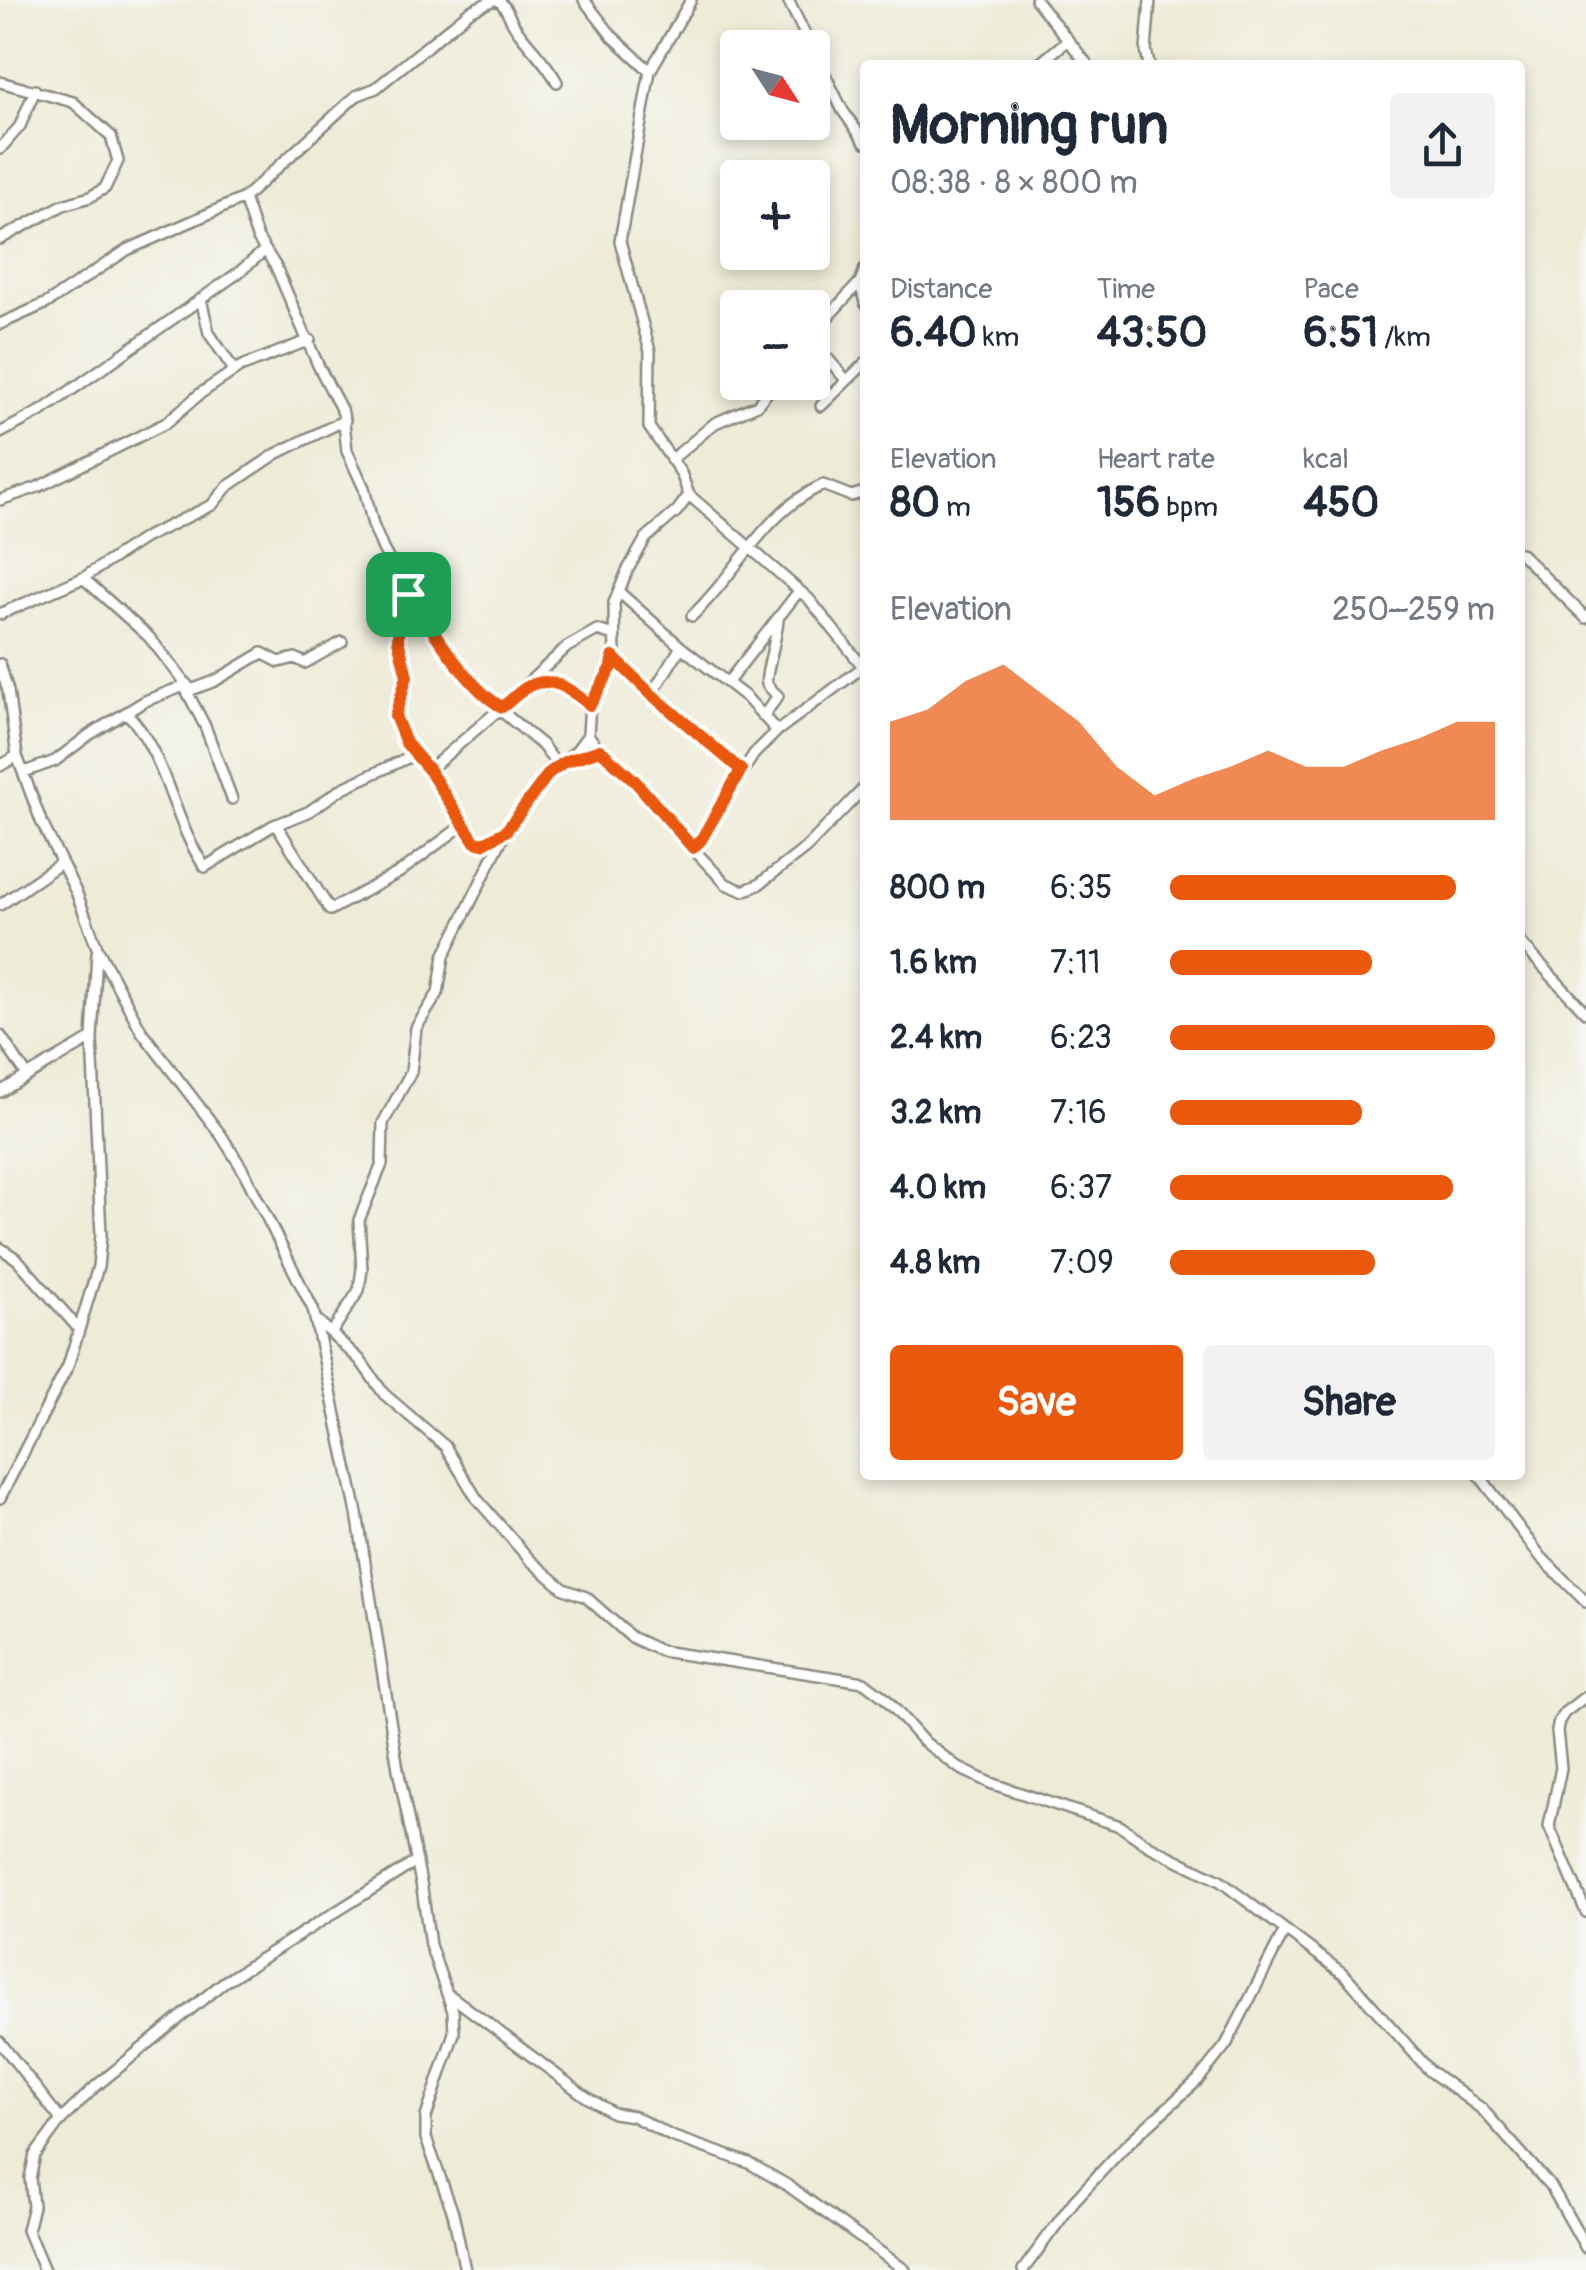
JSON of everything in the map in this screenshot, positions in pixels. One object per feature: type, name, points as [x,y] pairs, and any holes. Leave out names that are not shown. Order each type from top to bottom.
[{"type":"street","points":[[464,0],[470,10]]},
{"type":"street","points":[[0,324],[47,303],[126,250],[244,198],[356,96],[376,88],[470,10],[496,0],[509,10],[516,28],[557,82]]},
{"type":"street","points":[[584,0],[604,26],[650,71]]},
{"type":"street","points":[[332,1332],[359,1290],[359,1220],[382,1164],[383,1123],[411,1072],[414,1033],[438,993],[444,956],[506,831],[544,777],[588,735],[590,705],[612,667],[614,602],[639,548],[689,495],[688,486],[649,427],[650,350],[620,241],[650,71],[691,0]]},
{"type":"street","points":[[788,0],[843,111],[860,134]]},
{"type":"street","points":[[1036,0],[1084,60]]},
{"type":"street","points":[[1148,60],[1150,0]]},
{"type":"street","points":[[1044,60],[1068,40]]},
{"type":"street","points":[[0,82],[79,106],[112,136],[118,161],[104,188],[0,238]]},
{"type":"street","points":[[0,149],[20,126],[35,90]]},
{"type":"street","points":[[244,198],[250,221],[276,267],[345,420],[347,450],[364,488],[373,525],[408,594],[470,680],[561,764]]},
{"type":"street","points":[[0,434],[26,422],[201,300],[264,250]]},
{"type":"street","points":[[830,316],[860,282]]},
{"type":"street","points":[[201,300],[209,332],[234,370]]},
{"type":"street","points":[[0,500],[38,487],[85,460],[166,423],[234,370],[310,340]]},
{"type":"street","points":[[830,360],[846,380]]},
{"type":"street","points":[[821,406],[860,367]]},
{"type":"street","points":[[671,460],[715,423],[761,400]]},
{"type":"street","points":[[0,614],[83,578],[144,538],[212,505],[226,488],[276,454],[345,420]]},
{"type":"street","points":[[692,616],[719,590],[749,546],[793,504],[819,487],[830,486],[850,496],[860,493]]},
{"type":"street","points":[[689,495],[799,590],[860,663]]},
{"type":"street","points":[[1525,557],[1586,618]]},
{"type":"street","points":[[83,578],[149,636],[183,683],[205,726],[232,799]]},
{"type":"street","points":[[728,682],[799,590]]},
{"type":"street","points":[[619,592],[728,682],[777,731]]},
{"type":"street","points":[[408,594],[399,613],[398,640],[407,676],[395,713],[406,743],[429,770],[475,842],[480,844],[506,831]]},
{"type":"street","points":[[764,715],[778,696],[765,674],[777,640],[778,616]]},
{"type":"street","points":[[429,770],[576,641],[596,630],[614,635]]},
{"type":"street","points":[[183,683],[190,690],[198,689],[262,653],[279,662],[296,658],[303,663],[342,642]]},
{"type":"street","points":[[651,694],[681,647]]},
{"type":"street","points":[[613,657],[741,770]]},
{"type":"street","points":[[0,664],[8,691],[16,756],[98,950],[142,1032],[243,1170],[310,1299],[358,1514],[430,1945],[448,1995],[454,2033],[426,2116],[426,2138],[453,2212],[466,2270]]},
{"type":"street","points":[[693,848],[741,770],[777,731],[860,671]]},
{"type":"street","points":[[24,772],[55,761],[145,700],[183,683]]},
{"type":"street","points":[[528,686],[562,685],[590,705]]},
{"type":"street","points":[[127,713],[150,746],[204,867],[276,824],[308,812],[342,788],[416,754]]},
{"type":"street","points":[[588,735],[634,780],[726,884],[737,891],[750,890],[806,848],[860,792]]},
{"type":"street","points":[[561,764],[600,750]]},
{"type":"street","points":[[0,766],[16,756]]},
{"type":"street","points":[[276,824],[330,910],[400,872],[464,825]]},
{"type":"street","points":[[0,905],[61,863]]},
{"type":"street","points":[[1525,947],[1586,1012]]},
{"type":"street","points":[[0,1498],[68,1366],[101,1246],[92,1038],[98,950]]},
{"type":"street","points":[[0,1036],[26,1074]]},
{"type":"street","points":[[0,1092],[92,1038]]},
{"type":"street","points":[[0,1248],[16,1259],[79,1329]]},
{"type":"street","points":[[315,1318],[360,1360],[384,1394],[445,1446],[478,1499],[530,1560],[564,1589],[586,1597],[631,1637],[662,1652],[864,1682],[885,1698],[922,1740],[959,1768],[990,1783],[1120,1826],[1149,1846],[1220,1881],[1346,1975],[1430,2071],[1482,2109],[1552,2188],[1586,2248]]},
{"type":"street","points":[[0,1470],[11,1478]]},
{"type":"street","points":[[1483,1480],[1542,1557],[1586,1602]]},
{"type":"street","points":[[1586,1696],[1559,1721],[1560,1768],[1550,1822],[1586,1912]]},
{"type":"street","points":[[44,2270],[27,2230],[33,2206],[30,2178],[35,2154],[60,2120],[214,1990],[417,1861]]},
{"type":"street","points":[[1023,2270],[1074,2201],[1126,2145],[1198,2080],[1226,2045],[1286,1930]]},
{"type":"street","points":[[448,1995],[585,2096],[613,2112],[633,2116],[671,2136],[748,2164],[787,2185],[905,2270]]},
{"type":"street","points":[[0,2042],[60,2120]]},
{"type":"route","points":[[408,594],[470,680],[502,707],[528,686],[544,683],[562,685],[590,705],[612,667],[613,657],[741,770],[701,840],[693,848],[634,780],[600,750],[564,762],[549,773],[506,831],[482,844],[475,842],[429,770],[406,743],[395,716],[407,676],[398,640],[399,613],[408,594]]}]
